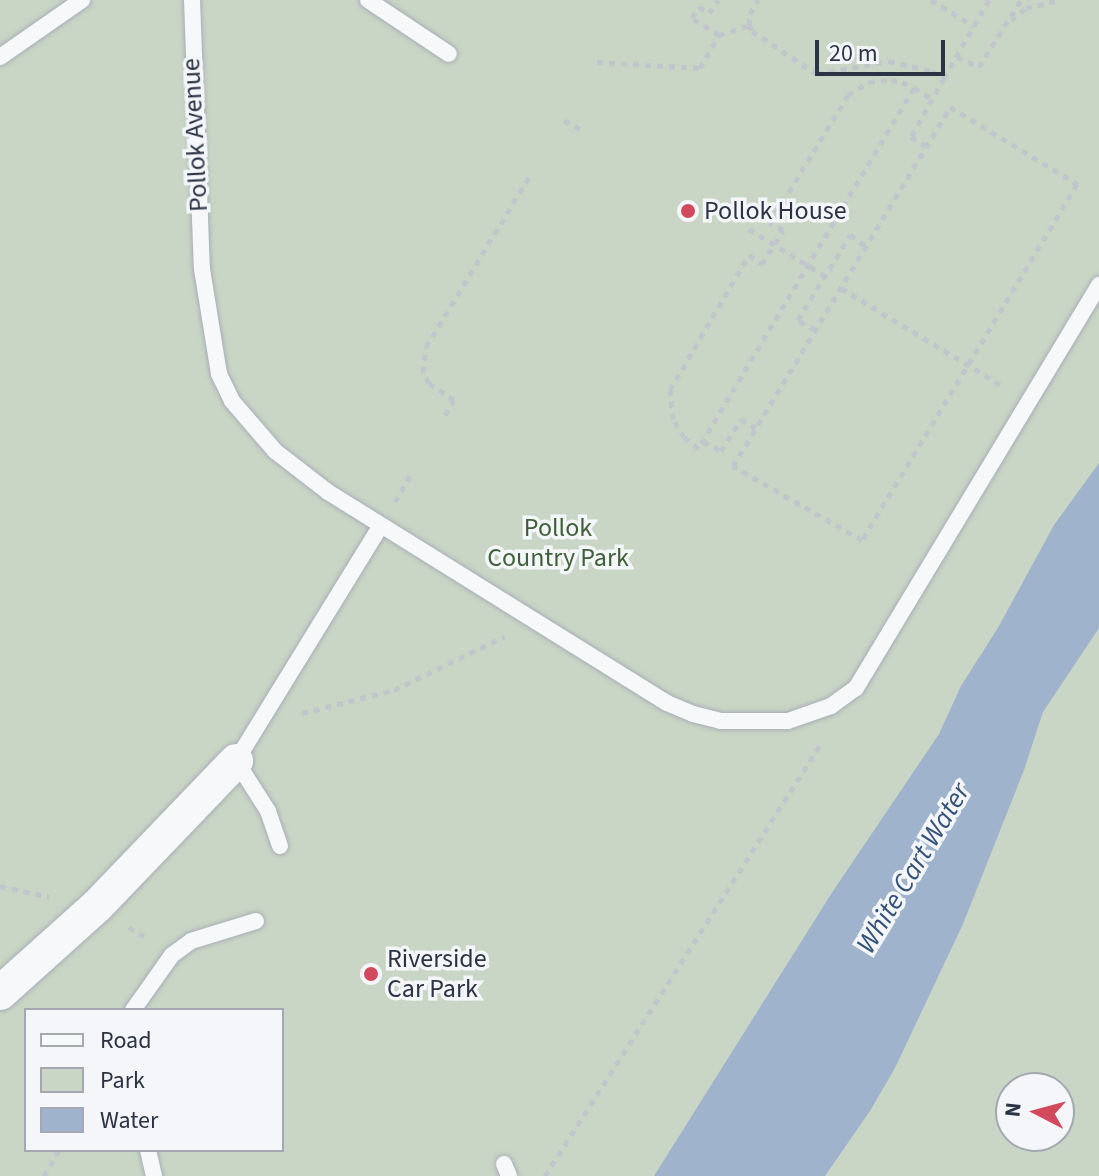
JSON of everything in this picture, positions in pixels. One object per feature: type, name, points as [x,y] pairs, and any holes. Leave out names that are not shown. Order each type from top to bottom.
[{"type":"street","points":[[0,993],[97,906],[236,761]]},
{"type":"lane","points":[[0,57],[82,0]]},
{"type":"lane","name":"Pollok Avenue","points":[[192,0],[202,269],[216,362],[232,401],[275,451],[380,527],[667,703],[721,721],[788,721],[831,706],[856,688]]},
{"type":"lane","points":[[368,0],[449,54]]},
{"type":"lane","points":[[856,688],[1099,285]]},
{"type":"lane","points":[[280,846],[268,811],[236,761],[380,527]]},
{"type":"lane","points":[[134,1008],[172,955],[205,936],[256,921]]},
{"type":"lane","points":[[148,1152],[154,1176]]},
{"type":"path","points":[[718,0],[709,13],[699,7],[692,18],[719,35]]},
{"type":"path","points":[[758,0],[750,14],[752,31],[817,74],[895,61],[920,66],[944,78]]},
{"type":"path","points":[[931,0],[974,26]]},
{"type":"path","points":[[926,146],[911,137],[989,0]]},
{"type":"path","points":[[957,57],[979,67],[1021,0]]},
{"type":"path","points":[[1007,23],[1026,8],[1057,0]]},
{"type":"path","points":[[597,62],[700,68],[719,35],[749,25]]},
{"type":"path","points":[[914,88],[698,449],[677,428],[668,400],[670,390],[749,255],[762,264],[783,230],[770,223],[848,95],[859,86],[881,80],[914,88],[932,99]]},
{"type":"path","points":[[950,107],[1077,184],[862,540],[733,466],[866,246],[950,107]]},
{"type":"path","points":[[564,120],[583,131]]},
{"type":"path","points":[[445,415],[454,400],[429,383],[423,372],[426,347],[530,175]]},
{"type":"path","points":[[749,229],[825,276]]},
{"type":"path","points":[[815,330],[798,320],[850,235],[866,246]]},
{"type":"path","points":[[841,288],[998,384]]},
{"type":"path","points":[[703,442],[721,451],[741,419],[756,428]]},
{"type":"path","points":[[264,718],[302,713],[394,690],[533,620]]},
{"type":"path","points":[[545,1176],[856,688]]},
{"type":"path","points":[[97,906],[172,955]]},
{"type":"path","points":[[44,1176],[58,1152]]},
{"type":"green space","name":"Pollok Country Park","points":[[0,0],[1099,0],[1099,1176],[0,1176]]},
{"type":"water","name":"White Cart Water","points":[[1099,463],[1099,628],[1043,712],[1024,770],[963,924],[895,1068],[870,1111],[825,1176],[654,1176],[833,891],[939,734],[961,686],[999,626],[1054,525]]},
{"type":"place","name":"Pollok House","points":[[688,211]]},
{"type":"place","name":"Riverside Car Park","points":[[371,974]]}]
